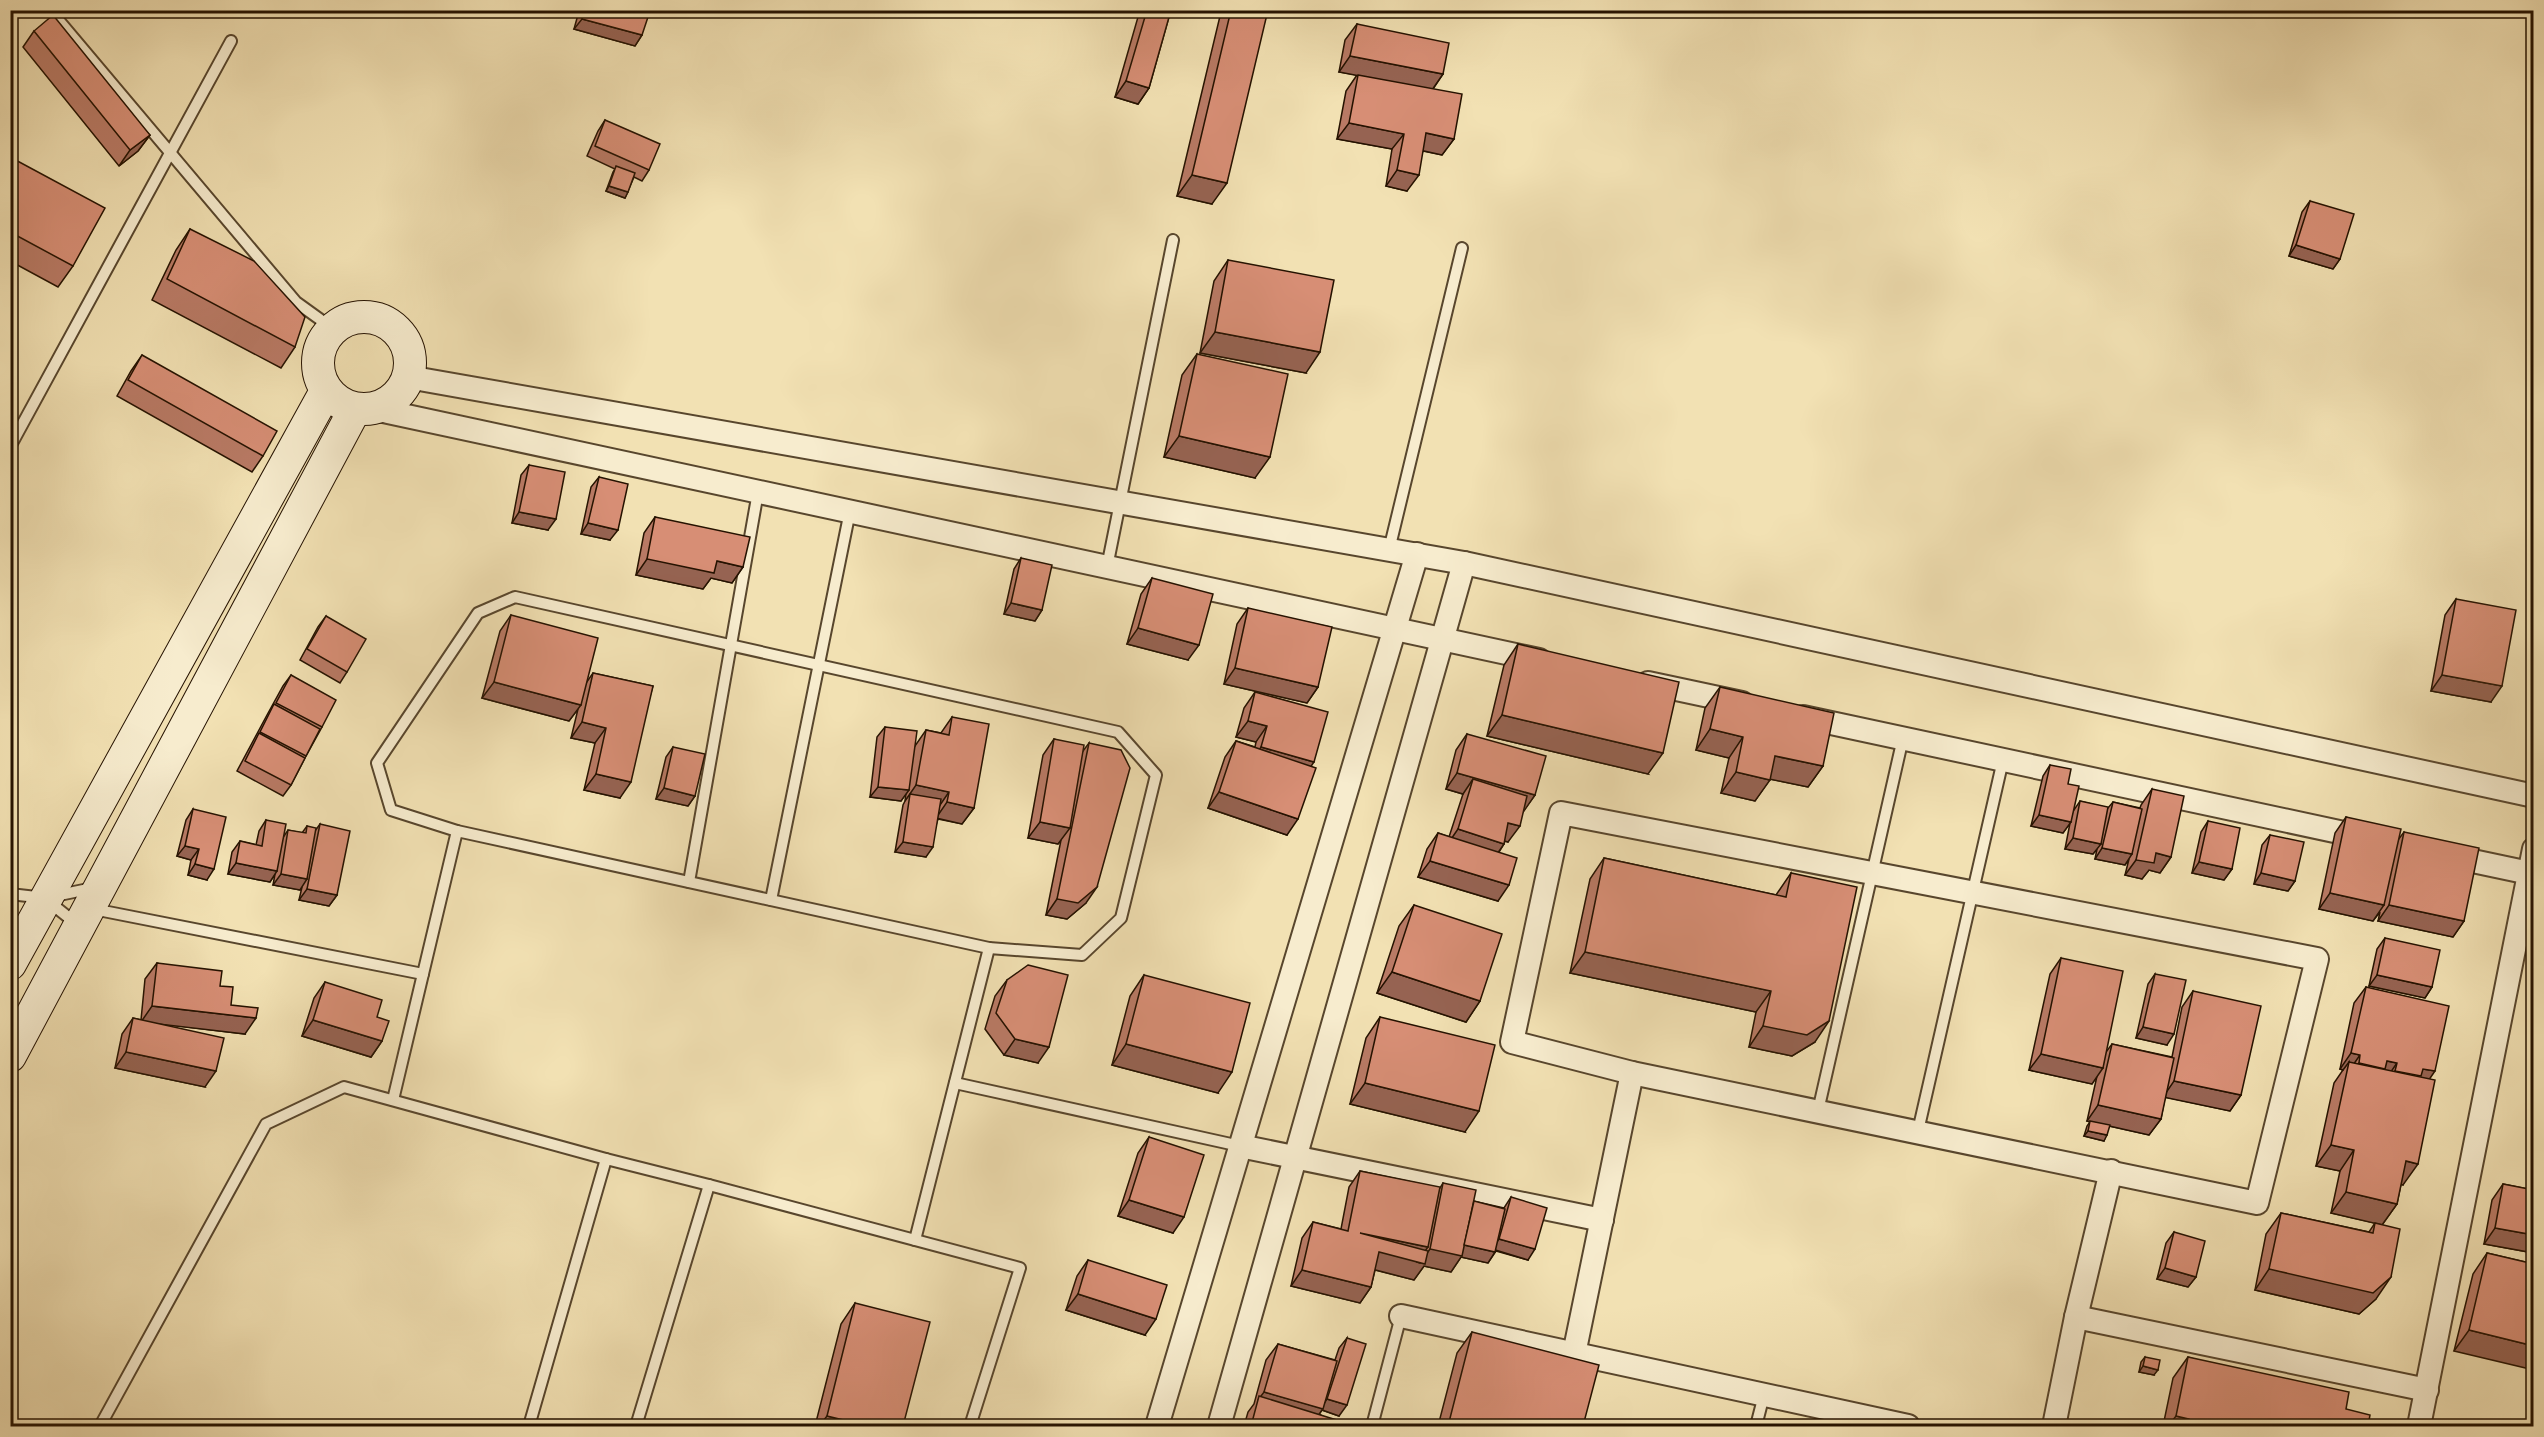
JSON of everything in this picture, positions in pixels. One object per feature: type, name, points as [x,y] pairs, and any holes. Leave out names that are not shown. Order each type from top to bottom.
[{"type":"street","points":[[10,1056],[88,907],[364,409],[389,403],[401,392],[408,377],[410,361],[406,345],[399,333],[386,322],[362,316],[345,320],[332,328],[322,341],[317,360],[319,376],[326,391],[340,403],[364,409],[850,511],[1559,664]]},
{"type":"street","points":[[408,377],[1464,562],[2534,796]]},
{"type":"street","points":[[10,964],[326,391]]},
{"type":"street","points":[[1157,1426],[1417,554]]},
{"type":"street","points":[[1219,1426],[1464,562]]},
{"type":"street","points":[[1628,679],[2389,843]]},
{"type":"street","points":[[1561,813],[1973,893],[2317,959],[2257,1203],[1632,1073],[1512,1042],[1561,813]]},
{"type":"street","points":[[2420,1426],[2534,849]]},
{"type":"street","points":[[2424,850],[2531,873]]},
{"type":"street","points":[[1574,1354],[1632,1073]]},
{"type":"street","points":[[1240,1146],[1602,1220]]},
{"type":"street","points":[[2054,1426],[2076,1317],[2111,1171]]},
{"type":"street","points":[[1401,1316],[1764,1395],[1863,1422],[1908,1426]]},
{"type":"street","points":[[2076,1317],[2427,1390]]},
{"type":"lane","points":[[50,10],[296,302],[332,328]]},
{"type":"lane","points":[[10,447],[231,41]]},
{"type":"lane","points":[[1107,567],[1173,240]]},
{"type":"lane","points":[[1389,549],[1462,248]]},
{"type":"lane","points":[[689,882],[759,492]]},
{"type":"lane","points":[[771,900],[850,511]]},
{"type":"lane","points":[[515,597],[731,646],[1118,732],[1156,775],[1121,918],[1082,955],[989,948],[457,831],[391,810],[377,763],[478,613],[515,597]]},
{"type":"lane","points":[[1818,1111],[1903,738]]},
{"type":"lane","points":[[1918,1131],[2003,760]]},
{"type":"lane","points":[[393,1100],[457,831]]},
{"type":"lane","points":[[10,894],[45,898],[423,974]]},
{"type":"lane","points":[[45,898],[88,907]]},
{"type":"lane","points":[[915,1240],[989,948]]},
{"type":"lane","points":[[955,1083],[1240,1146]]},
{"type":"lane","points":[[100,1426],[266,1124],[344,1087],[1020,1268],[970,1426]]},
{"type":"lane","points":[[529,1426],[606,1159]]},
{"type":"lane","points":[[636,1426],[709,1185]]},
{"type":"lane","points":[[1372,1426],[1401,1316]]},
{"type":"lane","points":[[1756,1426],[1764,1395]]},
{"type":"building","points":[[10,10],[21,10],[10,29]]},
{"type":"building","points":[[584,10],[624,10],[648,17],[642,35],[582,19]]},
{"type":"building","points":[[1147,10],[1171,10],[1149,88],[1126,81]]},
{"type":"building","points":[[1231,10],[1268,10],[1227,183],[1192,175]]},
{"type":"building","points":[[53,15],[150,135],[130,150],[34,31]]},
{"type":"building","points":[[1357,24],[1449,43],[1443,74],[1350,56]]},
{"type":"building","points":[[1358,75],[1462,94],[1454,139],[1426,133],[1419,175],[1397,170],[1404,134],[1349,123]]},
{"type":"building","points":[[605,120],[660,144],[649,170],[595,146]]},
{"type":"building","points":[[10,157],[105,208],[73,266],[10,232]]},
{"type":"building","points":[[616,166],[635,173],[628,192],[609,186]]},
{"type":"building","points":[[2310,201],[2354,214],[2340,259],[2296,245]]},
{"type":"building","points":[[190,229],[254,261],[305,317],[295,347],[167,279]]},
{"type":"building","points":[[1228,260],[1334,280],[1320,352],[1215,332]]},
{"type":"building","points":[[1197,354],[1288,374],[1270,457],[1179,436]]},
{"type":"building","points":[[142,355],[277,431],[263,456],[128,380]]},
{"type":"building","points":[[529,465],[565,472],[556,519],[519,512]]},
{"type":"building","points":[[599,477],[628,484],[618,530],[588,523]]},
{"type":"building","points":[[655,517],[750,537],[743,567],[717,561],[714,573],[647,559]]},
{"type":"building","points":[[1021,558],[1052,565],[1042,610],[1011,603]]},
{"type":"building","points":[[1152,578],[1213,594],[1199,645],[1138,628]]},
{"type":"building","points":[[2456,599],[2516,610],[2502,686],[2442,675]]},
{"type":"building","points":[[1248,608],[1332,627],[1318,687],[1235,668]]},
{"type":"building","points":[[511,615],[598,638],[581,705],[494,682]]},
{"type":"building","points":[[326,616],[366,639],[347,672],[307,649]]},
{"type":"building","points":[[1518,644],[1679,682],[1663,753],[1502,715]]},
{"type":"building","points":[[593,673],[653,686],[631,782],[596,774],[606,728],[582,722]]},
{"type":"building","points":[[291,675],[336,700],[322,727],[276,703]]},
{"type":"building","points":[[1720,687],[1834,713],[1823,766],[1775,756],[1770,780],[1736,772],[1743,737],[1710,729]]},
{"type":"building","points":[[1255,692],[1328,712],[1314,762],[1261,747],[1267,726],[1248,721]]},
{"type":"building","points":[[274,704],[320,729],[306,756],[260,732]]},
{"type":"building","points":[[952,717],[989,724],[974,808],[947,802],[949,792],[916,785],[926,730],[949,735]]},
{"type":"building","points":[[885,727],[917,731],[909,790],[878,787]]},
{"type":"building","points":[[259,733],[305,758],[291,785],[245,761]]},
{"type":"building","points":[[1467,734],[1546,756],[1535,795],[1457,773]]},
{"type":"building","points":[[1054,739],[1084,745],[1070,828],[1040,822]]},
{"type":"building","points":[[1236,741],[1316,768],[1298,819],[1219,792]]},
{"type":"building","points":[[1089,743],[1121,750],[1130,768],[1097,887],[1078,903],[1057,899]]},
{"type":"building","points":[[673,747],[705,754],[695,796],[664,788]]},
{"type":"building","points":[[2050,765],[2071,769],[2068,784],[2079,786],[2071,822],[2039,815]]},
{"type":"building","points":[[1473,779],[1527,796],[1520,826],[1508,823],[1504,844],[1458,829]]},
{"type":"building","points":[[2152,789],[2184,796],[2171,857],[2156,853],[2154,863],[2136,860]]},
{"type":"building","points":[[910,794],[941,799],[933,847],[903,842]]},
{"type":"building","points":[[2080,801],[2108,807],[2101,844],[2073,838]]},
{"type":"building","points":[[2113,802],[2142,809],[2132,854],[2102,848]]},
{"type":"building","points":[[193,809],[226,817],[214,869],[195,864],[199,849],[185,846]]},
{"type":"building","points":[[2346,817],[2401,829],[2384,905],[2330,893]]},
{"type":"building","points":[[266,820],[286,824],[277,871],[236,863],[240,841],[262,846]]},
{"type":"building","points":[[2208,821],[2240,828],[2232,869],[2199,862]]},
{"type":"building","points":[[320,824],[350,831],[337,895],[307,889]]},
{"type":"building","points":[[307,826],[316,828],[307,879],[281,874],[288,830],[306,833]]},
{"type":"building","points":[[2404,832],[2479,848],[2464,921],[2389,905]]},
{"type":"building","points":[[1438,833],[1517,858],[1509,885],[1430,861]]},
{"type":"building","points":[[2270,835],[2304,842],[2295,881],[2261,873]]},
{"type":"building","points":[[1604,858],[1786,897],[1791,873],[1857,887],[1829,1021],[1807,1035],[1763,1026],[1771,991],[1585,952]]},
{"type":"building","points":[[1414,905],[1502,934],[1480,1001],[1392,972]]},
{"type":"building","points":[[2385,938],[2440,950],[2432,987],[2377,975]]},
{"type":"building","points":[[2061,958],[2123,971],[2103,1068],[2041,1054]]},
{"type":"building","points":[[157,963],[222,971],[220,986],[233,987],[231,1005],[258,1008],[256,1018],[152,1006]]},
{"type":"building","points":[[1028,965],[1068,975],[1049,1047],[1015,1039],[996,1013],[1007,980]]},
{"type":"building","points":[[2155,974],[2186,980],[2174,1034],[2143,1027]]},
{"type":"building","points":[[1144,975],[1250,1003],[1232,1072],[1126,1044]]},
{"type":"building","points":[[325,982],[382,1000],[377,1017],[389,1021],[382,1041],[313,1020]]},
{"type":"building","points":[[2366,987],[2449,1006],[2435,1071],[2423,1069],[2421,1076],[2395,1071],[2397,1063],[2387,1061],[2385,1069],[2359,1063],[2360,1055],[2351,1053]]},
{"type":"building","points":[[2193,991],[2261,1006],[2241,1095],[2174,1081]]},
{"type":"building","points":[[1380,1017],[1495,1045],[1479,1111],[1365,1083]]},
{"type":"building","points":[[133,1018],[224,1038],[216,1071],[126,1052]]},
{"type":"building","points":[[2112,1044],[2174,1058],[2161,1119],[2098,1105]]},
{"type":"building","points":[[2349,1062],[2435,1080],[2418,1164],[2406,1161],[2397,1204],[2346,1192],[2354,1150],[2331,1145]]},
{"type":"building","points":[[2090,1121],[2110,1125],[2107,1135],[2088,1131]]},
{"type":"building","points":[[1149,1137],[1204,1155],[1184,1217],[1129,1200]]},
{"type":"building","points":[[1360,1171],[1440,1187],[1428,1247],[1360,1233],[1428,1251],[1425,1264],[1379,1252],[1371,1287],[1302,1270],[1313,1222],[1348,1231]]},
{"type":"building","points":[[1443,1183],[1476,1190],[1462,1256],[1430,1249]]},
{"type":"building","points":[[2503,1184],[2534,1190],[2534,1235],[2495,1228]]},
{"type":"building","points":[[1511,1197],[1547,1208],[1535,1249],[1499,1239]]},
{"type":"building","points":[[1474,1201],[1505,1209],[1495,1252],[1464,1245]]},
{"type":"building","points":[[2281,1213],[2373,1233],[2375,1223],[2400,1229],[2391,1277],[2373,1293],[2269,1269]]},
{"type":"building","points":[[2174,1232],[2205,1241],[2196,1277],[2165,1268]]},
{"type":"building","points":[[2487,1253],[2534,1264],[2534,1346],[2469,1330]]},
{"type":"building","points":[[1088,1260],[1167,1285],[1156,1319],[1078,1294]]},
{"type":"building","points":[[855,1303],[930,1322],[903,1426],[868,1426],[827,1416]]},
{"type":"building","points":[[1472,1332],[1599,1365],[1583,1426],[1448,1426]]},
{"type":"building","points":[[1347,1338],[1366,1344],[1347,1405],[1327,1399]]},
{"type":"building","points":[[1278,1344],[1337,1361],[1323,1409],[1264,1392]]},
{"type":"building","points":[[2145,1357],[2160,1360],[2158,1370],[2143,1366]]},
{"type":"building","points":[[2188,1357],[2349,1392],[2346,1409],[2370,1415],[2368,1426],[2224,1426],[2211,1424],[2211,1426],[2187,1426],[2189,1419],[2176,1416]]},
{"type":"building","points":[[1259,1396],[1340,1421],[1338,1426],[1251,1426]]}]
